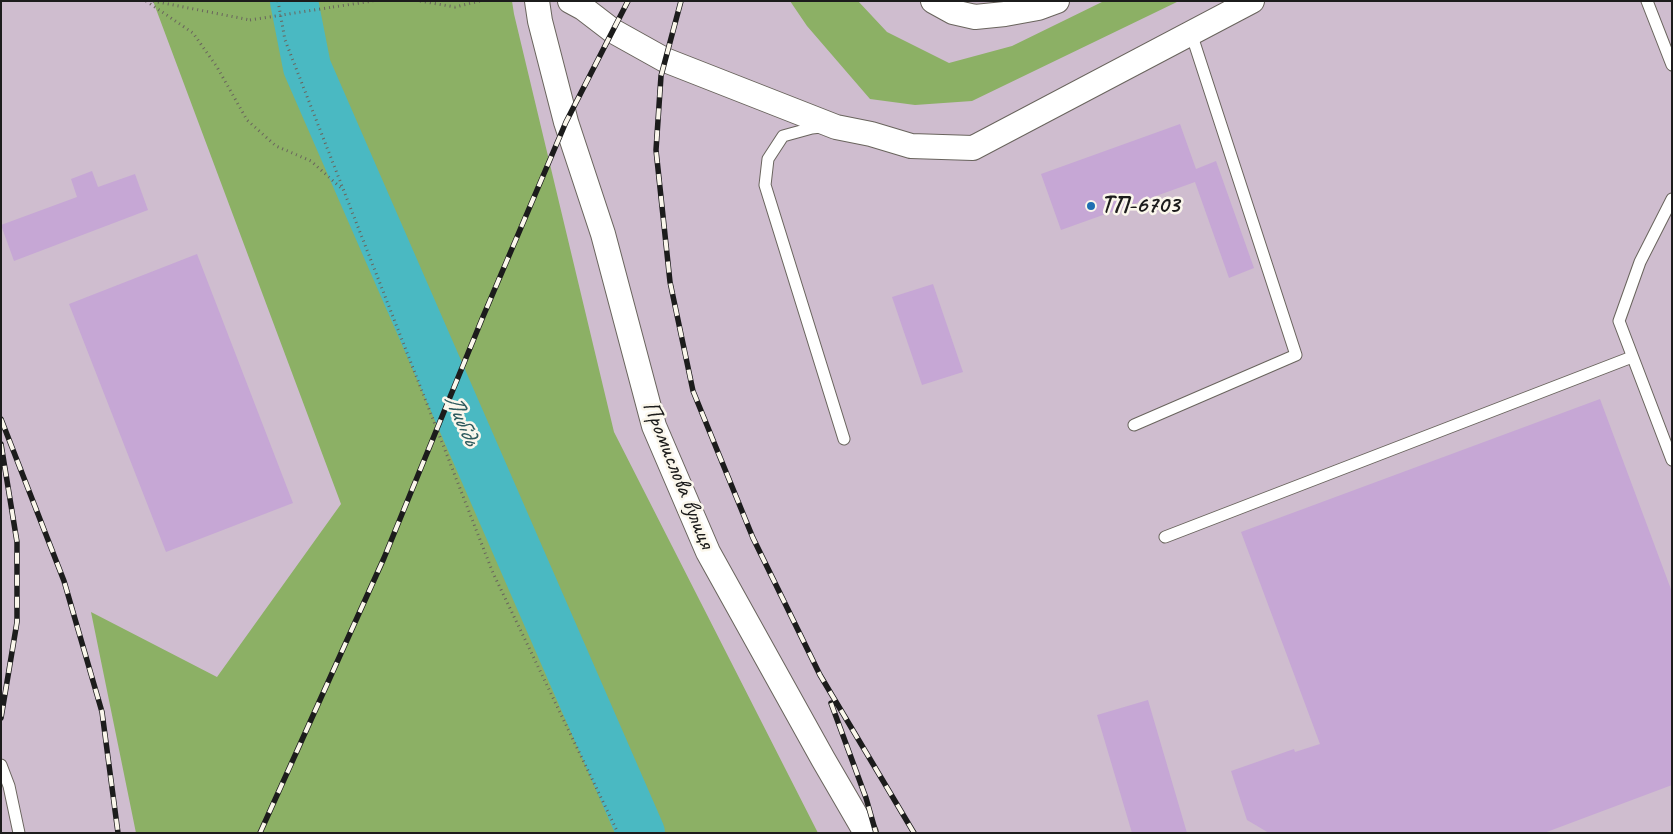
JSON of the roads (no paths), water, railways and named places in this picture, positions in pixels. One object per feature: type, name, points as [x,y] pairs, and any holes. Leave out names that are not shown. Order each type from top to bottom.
[{"type":"street","name":"Промислова вулиця","points":[[537,1],[540,21],[566,122],[603,234],[654,426],[708,552],[818,751],[866,833]]},
{"type":"street","points":[[570,1],[583,8],[613,31],[665,60],[836,127],[871,134],[911,146],[973,148],[1252,1]]},
{"type":"street","points":[[932,1],[953,12],[975,17],[1038,8],[1057,1]]},
{"type":"lane","points":[[1647,1],[1672,65]]},
{"type":"lane","points":[[1134,425],[1296,355],[1192,33]]},
{"type":"lane","points":[[836,127],[812,128],[783,136],[768,159],[766,184],[844,439]]},
{"type":"lane","points":[[1672,199],[1640,262],[1619,322],[1672,460]]},
{"type":"lane","points":[[1165,537],[1632,357]]},
{"type":"lane","points":[[1,765],[9,786],[19,833]]},
{"type":"waterway","name":"Либідь","points":[[294,1],[307,67],[641,833]]},
{"type":"railway","points":[[260,833],[384,558],[482,319],[566,122],[628,1]]},
{"type":"railway","points":[[681,1],[661,76],[656,150],[670,282],[693,391],[753,538],[820,675],[914,833]]},
{"type":"railway","points":[[1,419],[64,581],[102,712],[118,833]]},
{"type":"railway","points":[[1,444],[17,542],[17,622],[1,718]]},
{"type":"railway","points":[[831,703],[866,798],[876,833]]},
{"type":"place","name":"ТП-6703","points":[[1091,206]]}]
